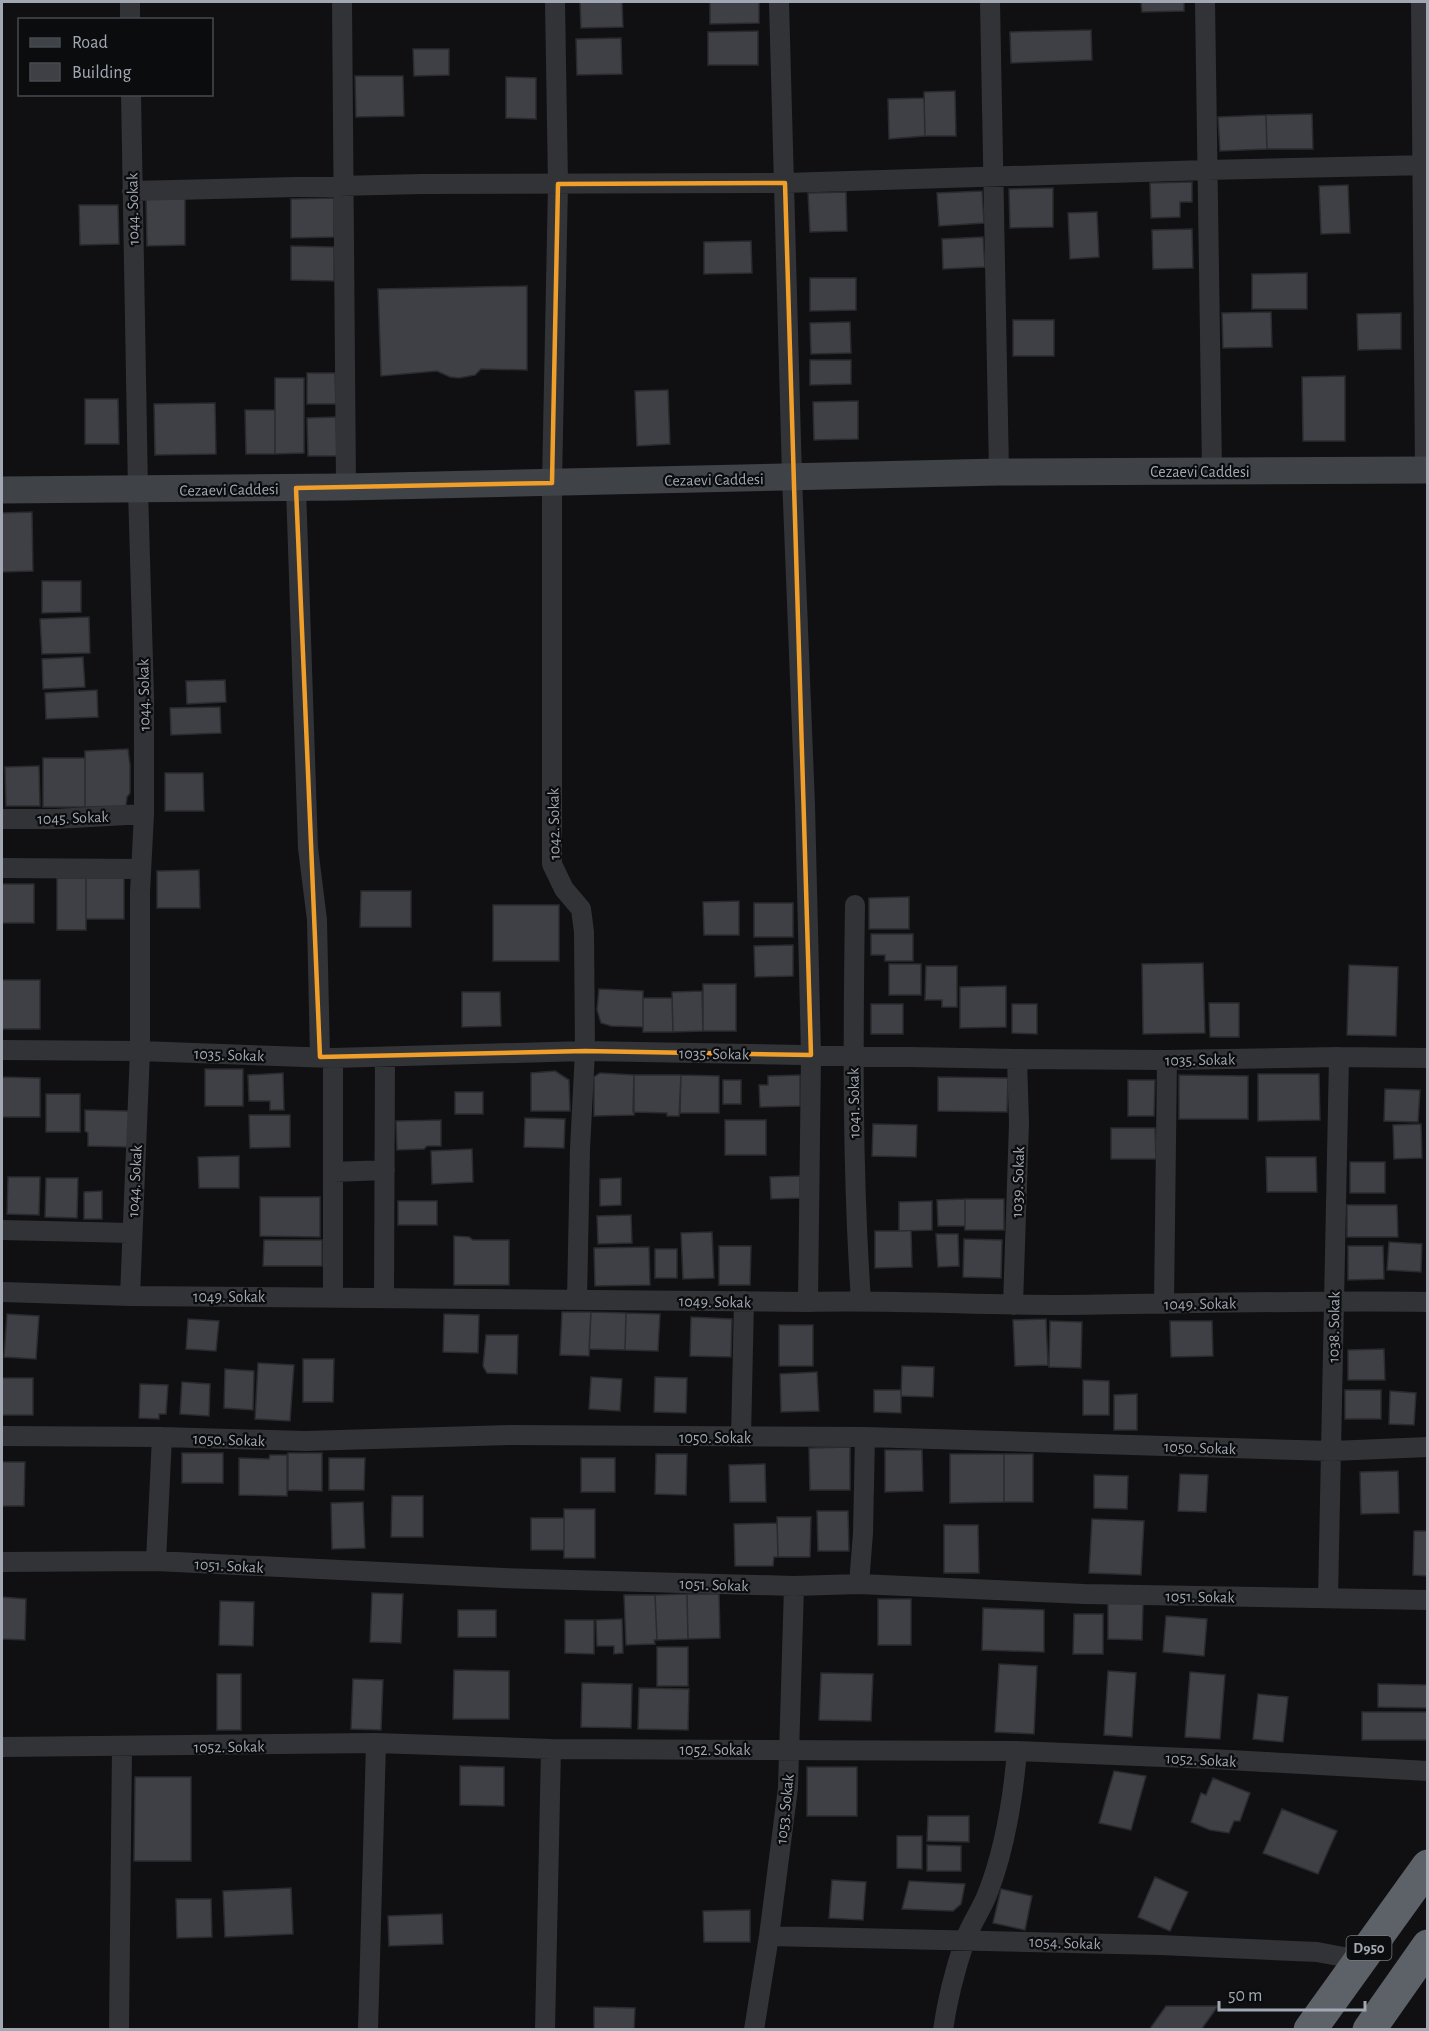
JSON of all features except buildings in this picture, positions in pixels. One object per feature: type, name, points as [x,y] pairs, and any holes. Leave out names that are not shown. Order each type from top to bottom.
[{"type":"highway","name":"D950","points":[[1311,2030],[1428,1866]]},
{"type":"highway","name":"D950","points":[[1369,2030],[1428,1946]]},
{"type":"street","points":[[130,2],[130,18]]},
{"type":"street","points":[[342,2],[346,488]]},
{"type":"street","name":"1042. Sokak","points":[[555,2],[558,184],[552,483],[552,864],[564,889],[582,909],[584,932],[585,1051],[580,1149],[578,1300]]},
{"type":"street","points":[[779,2],[811,1055],[808,1302]]},
{"type":"street","points":[[990,2],[999,472]]},
{"type":"street","points":[[1205,2],[1212,471]]},
{"type":"street","points":[[1421,2],[1426,165],[1426,470]]},
{"type":"street","name":"1044. Sokak","points":[[130,1296],[140,1051],[141,869],[144,814],[144,696],[131,96]]},
{"type":"street","points":[[132,191],[344,186],[785,183],[1426,165]]},
{"type":"street","name":"Cezaevi Caddesi","points":[[2,490],[346,488],[999,472],[1426,470]]},
{"type":"street","points":[[296,488],[308,848],[317,920],[333,1172],[333,1296]]},
{"type":"street","name":"1045. Sokak","points":[[2,819],[55,819],[144,814]]},
{"type":"street","points":[[2,868],[141,869]]},
{"type":"street","name":"1041. Sokak","points":[[855,905],[853,1054],[855,1218],[861,1301]]},
{"type":"street","name":"1035. Sokak","points":[[2,1050],[140,1051],[327,1057],[585,1051],[853,1054],[1017,1059],[1428,1058]]},
{"type":"street","points":[[384,1299],[385,1057]]},
{"type":"street","name":"1038. Sokak","points":[[1328,1598],[1339,1057]]},
{"type":"street","name":"1039. Sokak","points":[[1013,1305],[1018,1123],[1017,1059]]},
{"type":"street","points":[[1164,1304],[1167,1059]]},
{"type":"street","points":[[333,1172],[385,1170]]},
{"type":"street","points":[[2,1230],[132,1233]]},
{"type":"street","name":"1049. Sokak","points":[[2,1292],[130,1296],[861,1301],[1013,1305],[1333,1300],[1428,1302]]},
{"type":"street","points":[[741,1437],[744,1301]]},
{"type":"street","name":"1050. Sokak","points":[[2,1436],[305,1441],[512,1435],[865,1437],[1332,1451],[1428,1447]]},
{"type":"street","points":[[156,1561],[162,1437]]},
{"type":"street","points":[[859,1584],[863,1533],[865,1437]]},
{"type":"street","name":"1051. Sokak","points":[[2,1562],[156,1561],[503,1578],[794,1586],[859,1584],[1084,1594],[1428,1600]]},
{"type":"street","name":"1053. Sokak","points":[[754,2030],[788,1788],[794,1586]]},
{"type":"street","points":[[368,2030],[376,1743]]},
{"type":"street","name":"1052. Sokak","points":[[2,1747],[376,1743],[551,1749],[1017,1751],[1428,1771]]},
{"type":"street","points":[[119,2030],[122,1747]]},
{"type":"street","points":[[544,2030],[551,1749]]},
{"type":"street","points":[[943,2030],[966,1939],[987,1895],[1000,1851],[1015,1779],[1017,1751]]},
{"type":"street","name":"1054. Sokak","points":[[769,1936],[1160,1945],[1317,1952],[1360,1960]]},
{"type":"highlighted area","points":[[785,183],[811,1055],[585,1051],[320,1057],[296,488],[552,483],[558,184]]}]
